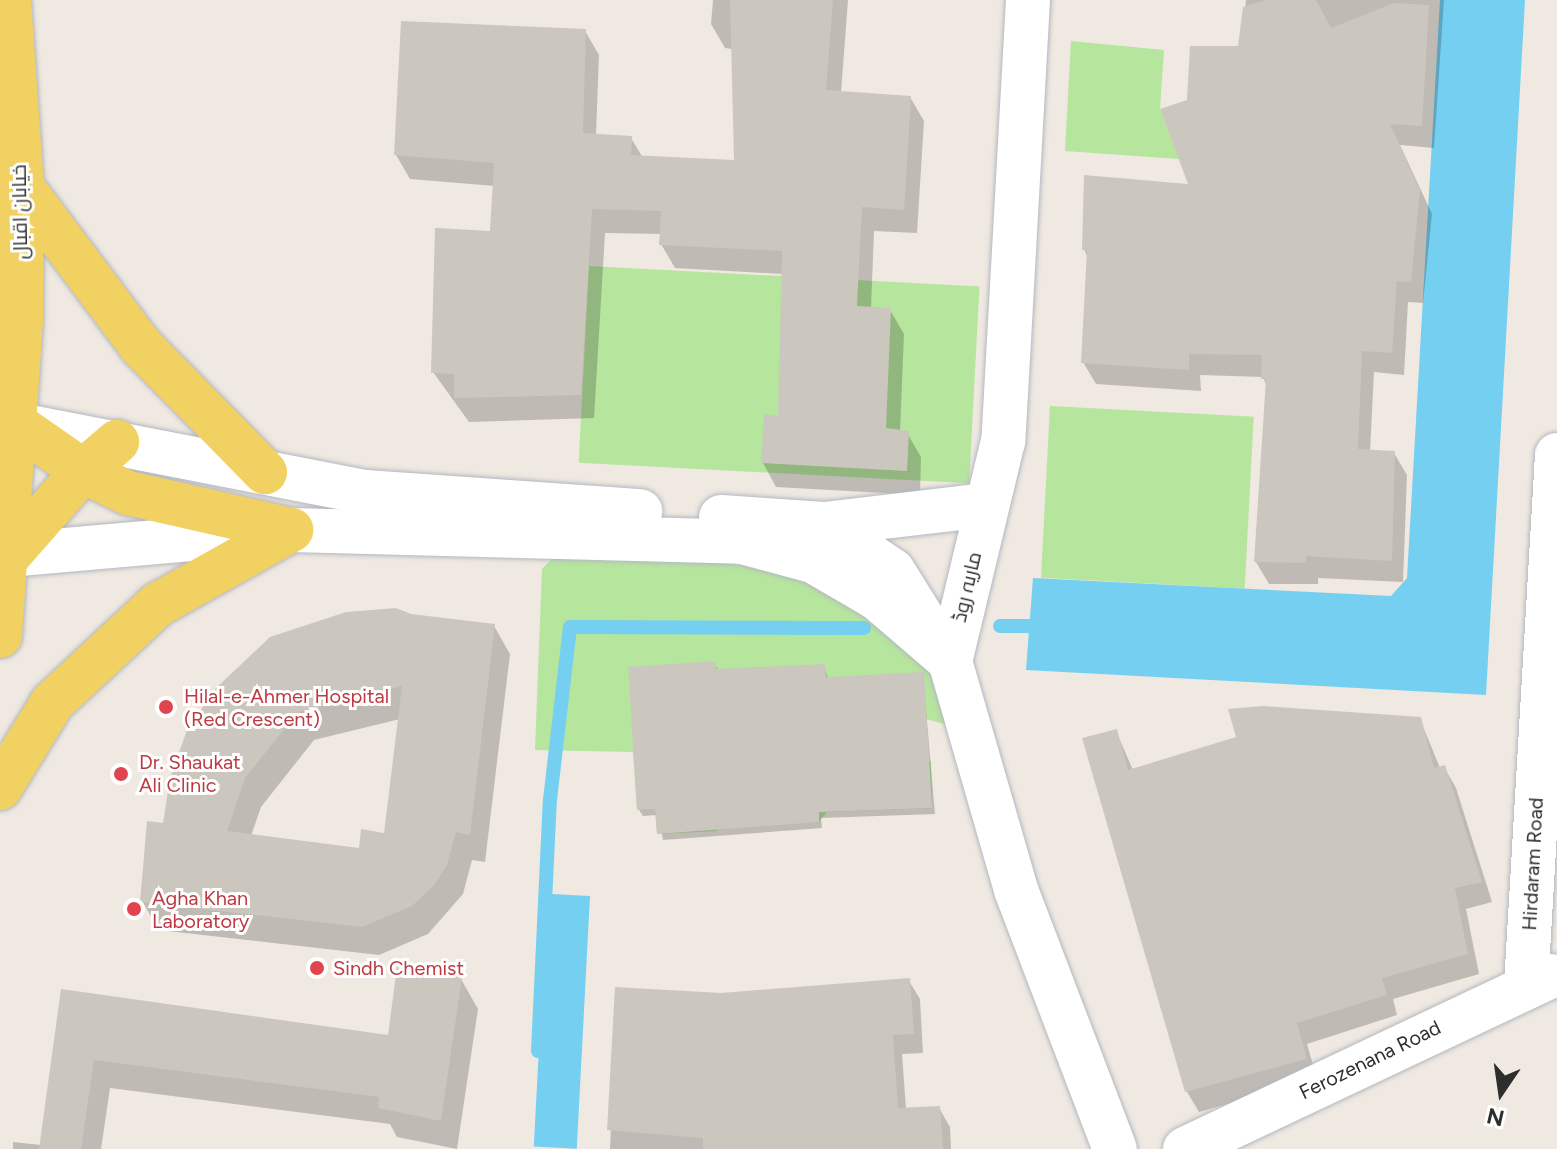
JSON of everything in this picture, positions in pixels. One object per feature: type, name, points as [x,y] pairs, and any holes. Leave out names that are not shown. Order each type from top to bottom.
[{"type":"main road","name":"خیابان اقبال","points":[[0,636],[8,418],[22,187],[9,0]]},
{"type":"main road","points":[[22,187],[141,346],[265,472]]},
{"type":"main road","points":[[8,418],[83,471],[128,493],[291,530]]},
{"type":"main road","points":[[4,560],[83,471],[117,442]]},
{"type":"main road","points":[[0,788],[52,703],[140,619],[191,584],[291,530]]},
{"type":"street","name":"ماریہ روڈ","points":[[1028,0],[1003,441],[985,505],[950,661],[1016,890],[1115,1149]]},
{"type":"street","points":[[8,418],[366,492],[824,524],[985,505]]},
{"type":"street","name":"Hirdaram Road","points":[[1541,980],[1557,455]]},
{"type":"street","points":[[824,524],[893,571],[950,661]]},
{"type":"street","points":[[4,560],[291,530],[742,542],[813,561],[878,599],[950,661]]},
{"type":"street","name":"Ferozenana Road","points":[[1185,1149],[1541,980]]},
{"type":"green space","points":[[1071,41],[1164,50],[1160,109],[1179,159],[1065,151]]},
{"type":"green space","points":[[589,266],[979,286],[969,483],[579,463]]},
{"type":"green space","points":[[1050,406],[1254,417],[1245,588],[1041,578]]},
{"type":"green space","points":[[566,544],[791,571],[825,588],[940,676],[959,728],[926,719],[909,761],[931,761],[932,808],[827,812],[819,822],[752,825],[715,802],[717,831],[657,834],[655,809],[637,810],[633,752],[535,750],[542,569]]},
{"type":"water","points":[[1440,0],[1525,0],[1486,695],[1026,670],[1033,578],[1391,596],[1407,578]]},
{"type":"water","points":[[547,894],[590,896],[577,1149],[534,1146]]},
{"type":"building","points":[[730,0],[833,0],[826,90],[911,96],[904,210],[862,207],[857,306],[891,308],[886,428],[909,431],[907,471],[761,463],[764,414],[778,416],[782,251],[659,245],[661,211],[592,209],[581,395],[454,398],[454,374],[431,373],[435,228],[490,231],[494,163],[394,155],[401,21],[586,29],[583,133],[632,136],[631,155],[734,160]]},
{"type":"building","points":[[1266,0],[1316,0],[1331,28],[1394,3],[1429,5],[1422,126],[1390,124],[1420,190],[1411,282],[1397,281],[1392,353],[1362,351],[1358,449],[1395,451],[1392,561],[1306,556],[1306,563],[1254,562],[1266,379],[1261,379],[1262,355],[1189,354],[1189,370],[1081,363],[1087,250],[1082,250],[1084,175],[1188,184],[1160,109],[1187,100],[1190,46],[1238,46],[1243,7]]},
{"type":"building","points":[[396,608],[411,614],[495,624],[470,835],[456,832],[447,865],[434,885],[412,906],[362,927],[140,902],[147,821],[163,823],[170,778],[187,730],[215,689],[270,637],[346,612]],"holes":[[[402,686],[384,833],[361,829],[359,848],[227,831],[245,778],[298,712]]]},
{"type":"building","points":[[716,661],[716,669],[825,664],[826,677],[924,672],[932,808],[819,812],[819,822],[657,834],[655,809],[637,810],[628,667]]},
{"type":"building","points":[[1263,706],[1421,717],[1434,768],[1445,765],[1482,882],[1455,888],[1468,954],[1382,978],[1387,995],[1297,1023],[1307,1059],[1185,1092],[1082,738],[1117,729],[1128,770],[1236,737],[1228,709]]},
{"type":"building","points":[[397,967],[462,977],[441,1121],[378,1108],[379,1097],[94,1060],[81,1149],[39,1149],[61,989],[388,1035]]},
{"type":"building","points":[[910,978],[914,1034],[893,1035],[898,1108],[940,1106],[943,1149],[703,1149],[703,1138],[607,1130],[615,987],[721,993]]},
{"type":"waterway","points":[[1000,626],[1046,626]]},
{"type":"waterway","points":[[538,1051],[550,800],[570,627],[864,628]]},
{"type":"place","name":"Hilal-e-Ahmer Hospital (Red Crescent)","points":[[166,707]]},
{"type":"place","name":"Dr. Shaukat Ali Clinic","points":[[121,774]]},
{"type":"place","name":"Agha Khan Laboratory","points":[[134,909]]},
{"type":"place","name":"Sindh Chemist","points":[[317,968]]}]
